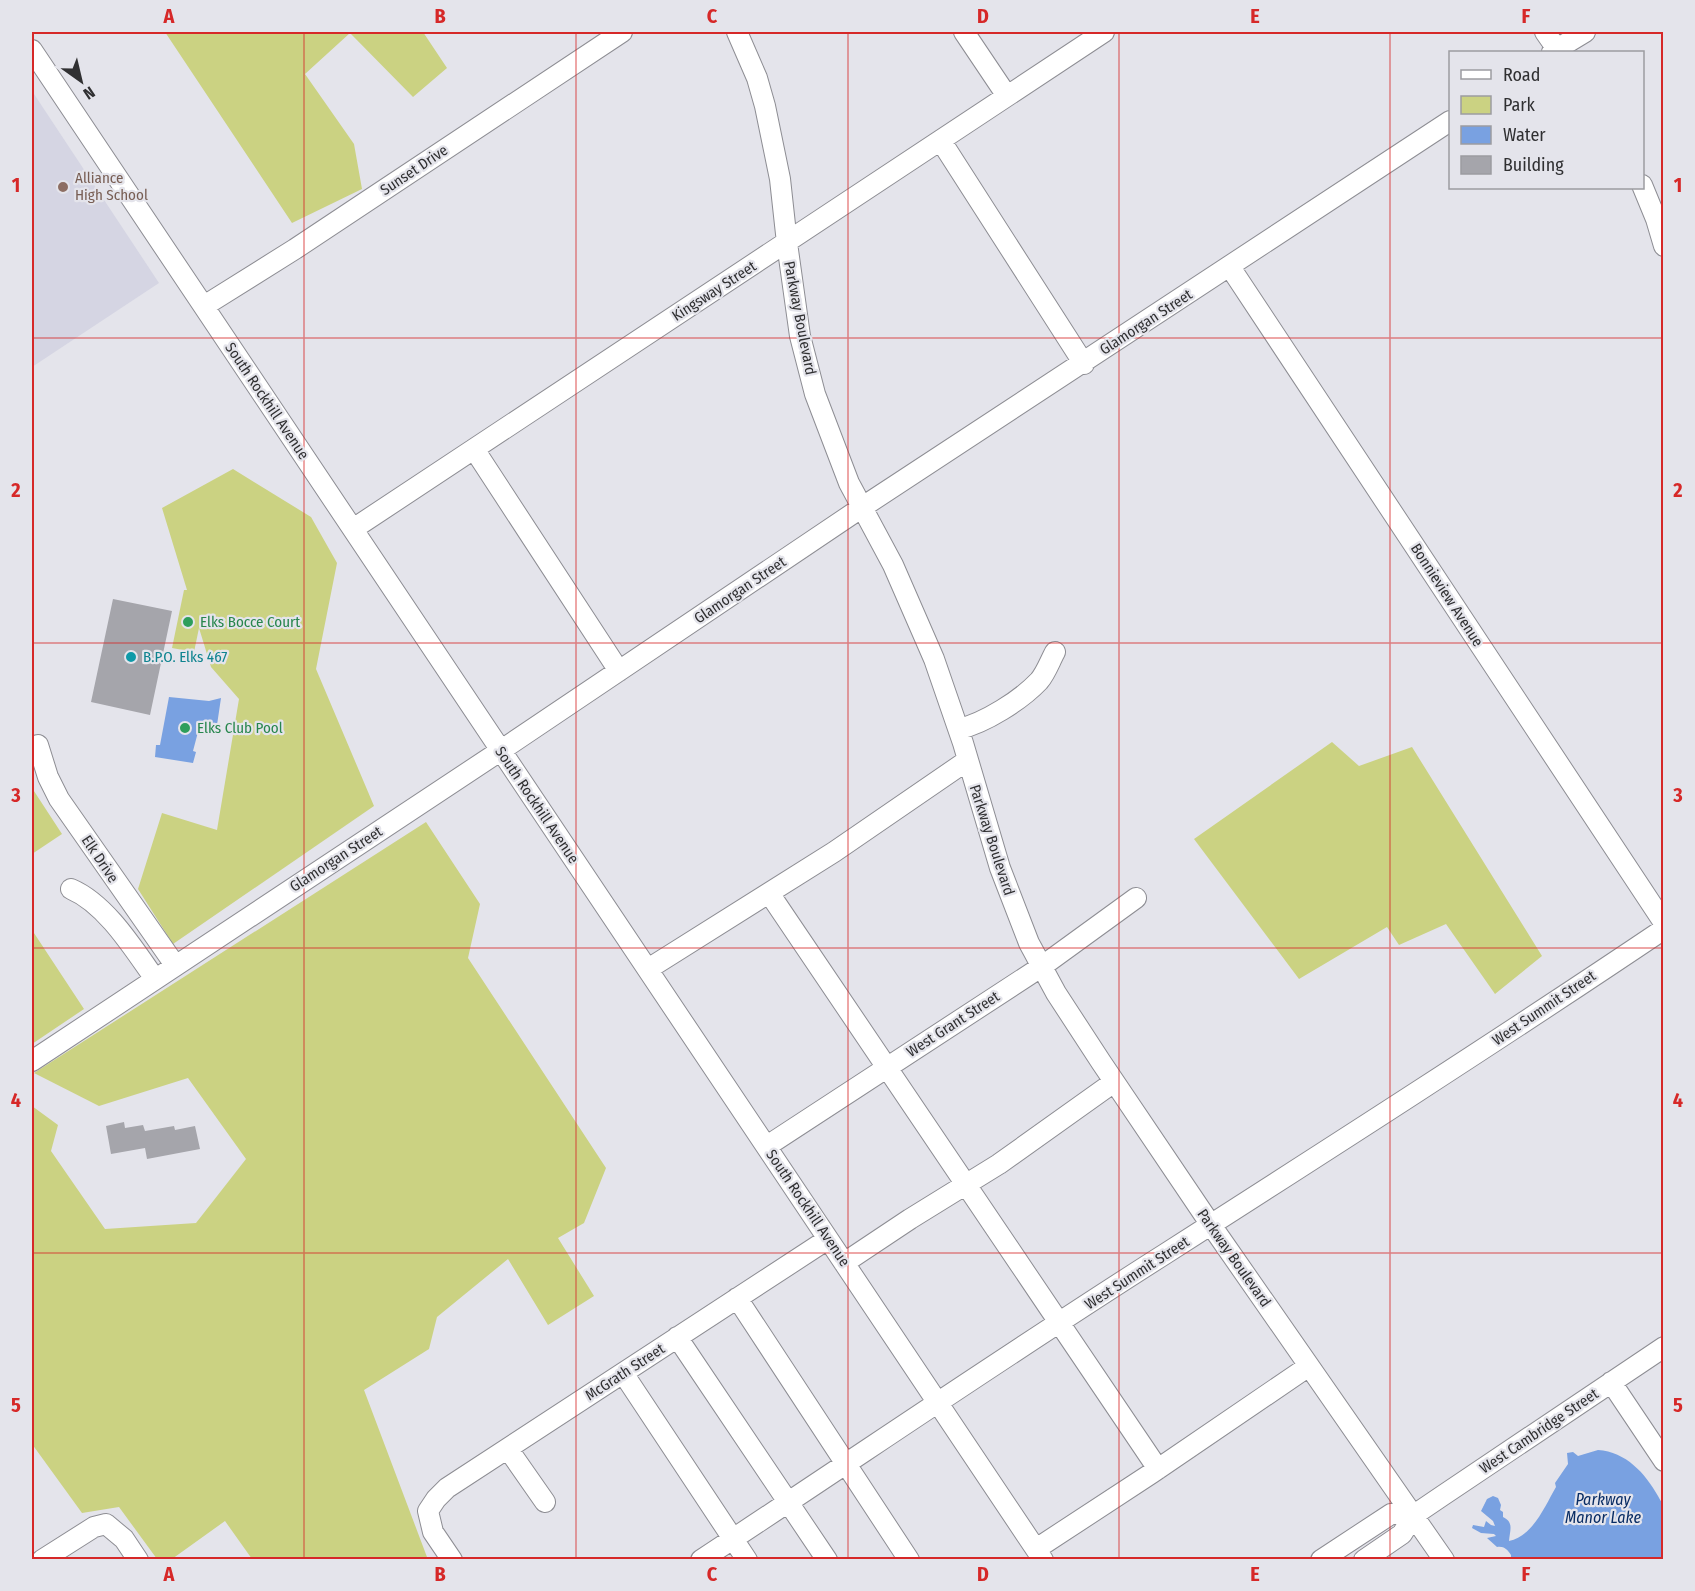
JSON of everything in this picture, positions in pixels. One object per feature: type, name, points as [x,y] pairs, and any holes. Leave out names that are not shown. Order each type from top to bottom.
[{"type":"street","name":"Sunset Drive","points":[[204,306],[295,249],[622,32]]},
{"type":"street","name":"Parkway Boulevard","points":[[737,32],[757,78],[765,106],[780,179],[800,336],[815,394],[861,508],[893,565],[934,659],[959,729],[1002,874],[1020,923],[1041,967],[1114,1082],[1444,1560]]},
{"type":"street","points":[[964,32],[1007,96]]},
{"type":"street","name":"Kingsway Street","points":[[353,529],[1104,32]]},
{"type":"street","points":[[1545,32],[1555,51]]},
{"type":"street","points":[[1557,51],[1585,32]]},
{"type":"street","name":"South Rockhill Avenue","points":[[32,50],[1039,1554]]},
{"type":"street","name":"Glamorgan Street","points":[[32,1061],[500,751],[861,508],[1084,364],[1449,122]]},
{"type":"street","points":[[941,141],[1084,364]]},
{"type":"street","points":[[1644,189],[1664,246]]},
{"type":"street","name":"Bonnieview Avenue","points":[[1230,267],[1664,923]]},
{"type":"street","points":[[474,449],[620,670]]},
{"type":"street","points":[[959,729],[975,725],[1014,701],[1033,686],[1040,680],[1055,652]]},
{"type":"street","name":"Elk Drive","points":[[38,745],[48,777],[59,799],[175,966]]},
{"type":"street","points":[[648,969],[834,852],[968,760]]},
{"type":"street","points":[[70,889],[82,894],[106,916],[155,979]]},
{"type":"street","points":[[769,893],[1158,1469]]},
{"type":"street","name":"West Grant Street","points":[[767,1146],[1041,967],[1136,898]]},
{"type":"street","name":"West Summit Street","points":[[701,1560],[1664,929]]},
{"type":"street","points":[[844,1263],[999,1164],[1114,1082]]},
{"type":"street","name":"McGrath Street","points":[[452,1560],[433,1532],[428,1511],[447,1488],[828,1239]]},
{"type":"street","points":[[737,1298],[909,1560]]},
{"type":"street","points":[[677,1337],[827,1560]]},
{"type":"street","name":"West Cambridge Street","points":[[1364,1560],[1402,1534],[1414,1515],[1664,1347]]},
{"type":"street","points":[[1039,1554],[1309,1366]]},
{"type":"street","points":[[623,1373],[747,1560]]},
{"type":"street","points":[[1611,1382],[1664,1461]]},
{"type":"street","points":[[508,1449],[545,1502]]},
{"type":"street","name":"West Cambridge Street","points":[[1321,1560],[1391,1514],[1414,1515]]},
{"type":"street","points":[[42,1560],[94,1527],[106,1524],[124,1539],[138,1560]]},
{"type":"shaded area","name":"Alliance High School","points":[[32,91],[159,283],[32,367]]},
{"type":"green space","points":[[165,32],[423,32],[447,68],[413,97],[350,33],[305,74],[354,144],[362,189],[292,223]]},
{"type":"green space","points":[[233,469],[311,517],[337,563],[316,669],[374,806],[173,944],[138,889],[162,813],[217,830],[239,699],[211,667],[199,628],[194,652],[172,648],[184,590],[187,590],[162,508]]},
{"type":"green space","points":[[1332,742],[1359,766],[1412,747],[1542,956],[1495,994],[1446,924],[1399,945],[1387,927],[1299,979],[1194,839]]},
{"type":"green space","points":[[32,788],[62,834],[32,854]]},
{"type":"green space","points":[[426,822],[480,904],[468,958],[606,1168],[584,1223],[558,1238],[594,1296],[548,1325],[508,1259],[437,1317],[429,1349],[364,1390],[427,1557],[424,1559],[252,1559],[225,1521],[172,1559],[157,1559],[119,1507],[82,1513],[32,1444],[32,1106],[58,1125],[51,1151],[105,1229],[196,1223],[246,1159],[188,1078],[99,1106],[34,1073]]},
{"type":"green space","points":[[32,930],[84,1009],[32,1044]]},
{"type":"water","name":"Elks Club Pool","points":[[169,697],[209,701],[221,698],[217,725],[198,732],[193,751],[196,752],[193,763],[155,757],[156,745],[160,745]]},
{"type":"water","name":"Parkway Manor Lake","points":[[1598,1450],[1617,1455],[1634,1465],[1658,1496],[1665,1514],[1663,1559],[1511,1559],[1507,1550],[1497,1547],[1487,1538],[1496,1536],[1494,1534],[1481,1533],[1472,1528],[1473,1525],[1484,1527],[1486,1521],[1495,1526],[1493,1521],[1481,1511],[1487,1499],[1493,1496],[1498,1498],[1503,1517],[1509,1521],[1509,1541],[1517,1538],[1532,1527],[1543,1511],[1556,1487],[1555,1483],[1568,1464],[1567,1453],[1573,1452],[1578,1456]]},
{"type":"building","name":"B.P.O. Elks 467","points":[[113,599],[172,611],[150,715],[91,702]]},
{"type":"building","points":[[124,1122],[125,1128],[143,1125],[145,1131],[174,1126],[175,1130],[195,1126],[200,1149],[147,1159],[145,1148],[111,1154],[106,1126]]},
{"type":"place","name":"Alliance High School","points":[[63,187]]},
{"type":"place","name":"Elks Bocce Court","points":[[188,622]]},
{"type":"place","name":"B.P.O. Elks 467","points":[[131,657]]},
{"type":"place","name":"Elks Club Pool","points":[[185,728]]}]
